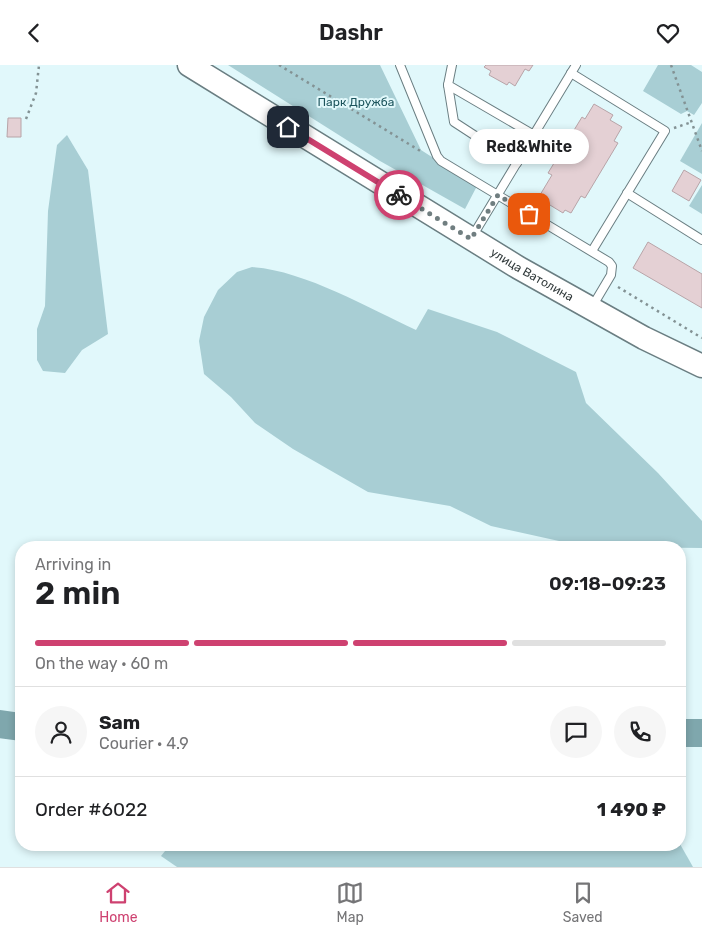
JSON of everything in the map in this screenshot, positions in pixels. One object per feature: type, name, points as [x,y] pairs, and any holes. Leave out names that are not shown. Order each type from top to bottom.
[{"type":"street","name":"улица Ватолина","points":[[189,65],[471,239],[591,309],[702,366]]},
{"type":"lane","points":[[452,65],[448,85],[454,122],[517,163]]},
{"type":"lane","points":[[471,239],[576,65]]},
{"type":"lane","points":[[402,67],[437,156],[609,262],[613,270],[591,309]]},
{"type":"lane","points":[[571,73],[666,131],[592,251]]},
{"type":"lane","points":[[448,85],[534,135]]},
{"type":"lane","points":[[627,193],[702,239]]},
{"type":"path","points":[[26,119],[36,93],[39,65]]},
{"type":"path","points":[[279,65],[422,150]]},
{"type":"path","points":[[671,65],[702,151]]},
{"type":"path","points":[[666,131],[692,122]]},
{"type":"green space","name":"Парк Дружба","points":[[228,65],[380,65],[421,150],[477,186],[465,209],[380,161]]},
{"type":"green space","points":[[658,65],[691,65],[702,72],[702,103],[694,115],[687,111],[681,114],[643,91]]},
{"type":"green space","points":[[702,123],[702,174],[680,161]]},
{"type":"green space","points":[[67,135],[88,170],[108,334],[82,350],[65,373],[43,371],[37,360],[37,329],[45,306],[48,211],[57,145]]},
{"type":"green space","points":[[702,185],[702,214],[689,206]]},
{"type":"green space","points":[[252,267],[293,275],[336,291],[416,330],[428,309],[497,332],[576,372],[586,403],[658,473],[702,521],[702,548],[686,548],[686,541],[559,541],[491,526],[450,506],[368,492],[293,449],[255,423],[231,397],[204,374],[199,341],[204,317],[218,290],[237,272]]},
{"type":"green space","points":[[165,851],[684,851],[693,867],[177,867],[161,856]]},
{"type":"building","points":[[486,65],[533,65],[529,71],[525,69],[515,86],[509,82],[507,85],[489,75],[491,71],[484,67]]},
{"type":"building","points":[[594,104],[613,115],[610,120],[622,127],[614,141],[618,143],[585,198],[581,196],[571,213],[565,210],[563,213],[545,202],[547,199],[540,195],[552,175],[548,173],[582,117],[585,119]]},
{"type":"building","points":[[8,118],[21,118],[21,137],[7,137]]},
{"type":"building","points":[[684,170],[701,180],[689,201],[672,191]]},
{"type":"building","points":[[648,242],[702,274],[702,308],[633,268]]},
{"type":"waterway","points":[[0,724],[15,726]]},
{"type":"waterway","points":[[686,733],[702,733]]},
{"type":"way so far","points":[[399,195],[471,239],[498,195],[529,214]]},
{"type":"place","name":"Red&White","points":[[529,214]]},
{"type":"route","points":[[288,127],[399,195]]}]
